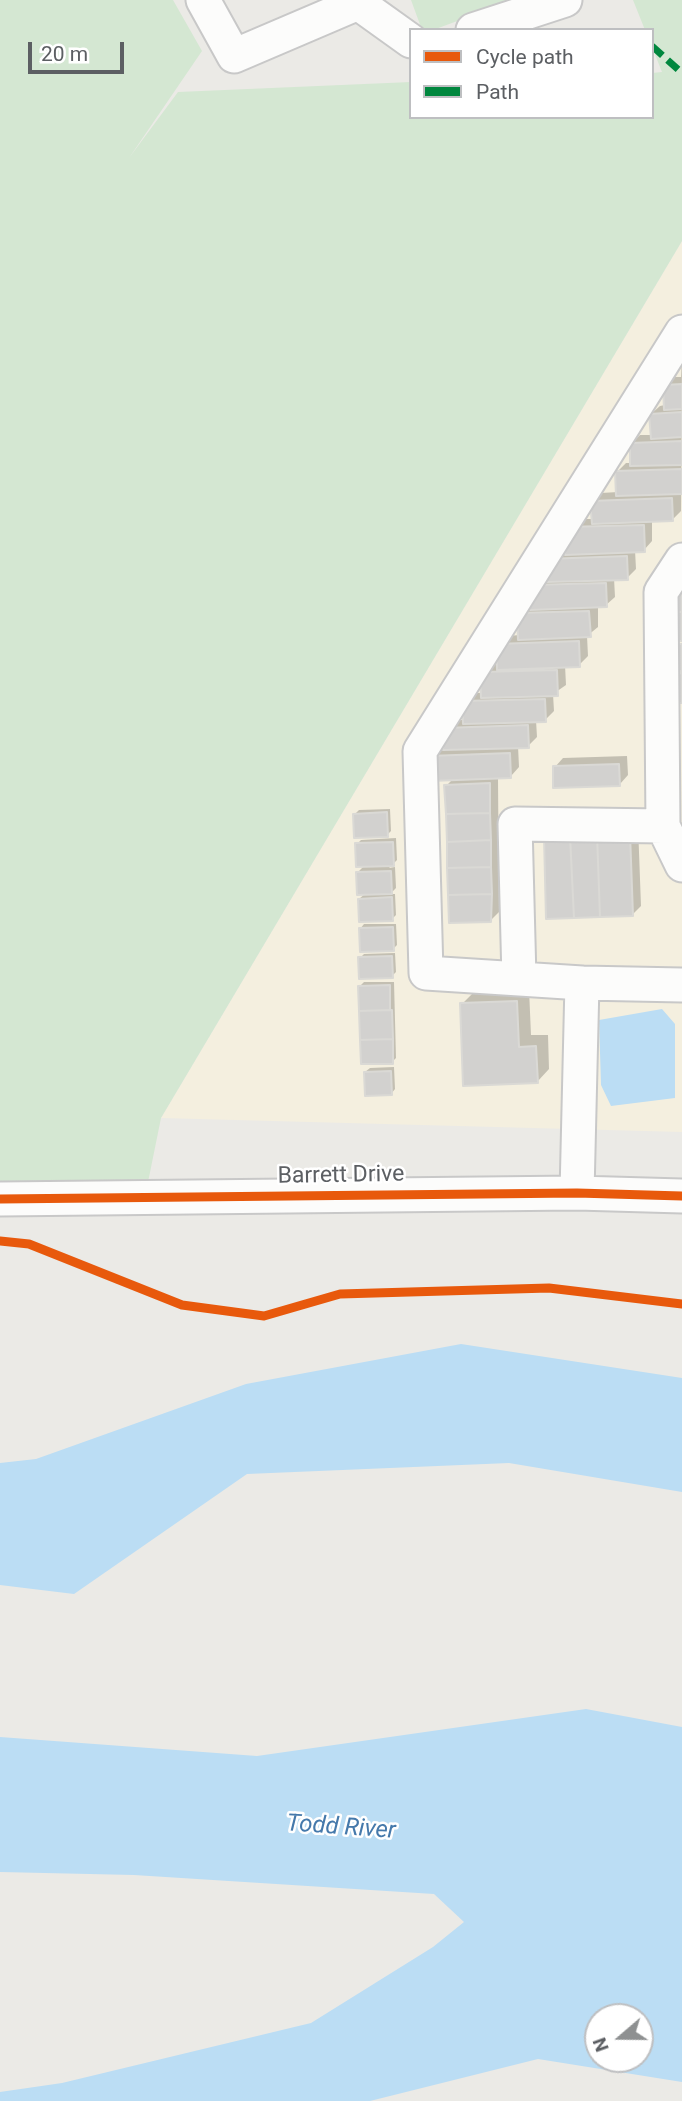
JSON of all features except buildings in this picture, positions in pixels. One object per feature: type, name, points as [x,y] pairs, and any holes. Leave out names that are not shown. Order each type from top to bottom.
[{"type":"street","points":[[203,0],[234,56],[358,3],[409,40]]},
{"type":"street","points":[[479,28],[565,0]]},
{"type":"street","points":[[682,331],[420,751],[426,973],[582,983],[682,985]]},
{"type":"street","points":[[682,561],[661,592],[672,736],[663,826],[682,864]]},
{"type":"street","points":[[519,979],[515,824],[663,826]]},
{"type":"street","points":[[577,1192],[582,983]]},
{"type":"street","name":"Barrett Drive","points":[[0,1199],[577,1192],[682,1196]]},
{"type":"shaded area","points":[[682,241],[682,1132],[161,1118]]},
{"type":"green space","points":[[0,0],[173,0],[202,51],[129,158],[178,92],[409,82],[409,119],[654,119],[654,73],[662,72],[654,52],[654,28],[644,28],[633,0],[682,0],[682,241],[161,1118],[145,1197],[0,1199]]},
{"type":"green space","points":[[411,0],[514,0],[438,28],[421,28]]},
{"type":"water","points":[[662,1009],[675,1024],[675,1098],[611,1106],[601,1085],[599,1020]]},
{"type":"water","points":[[461,1344],[682,1378],[682,1492],[509,1463],[247,1474],[74,1594],[0,1585],[0,1463],[36,1459],[246,1384]]},
{"type":"water","name":"Todd River","points":[[586,1709],[682,1727],[682,2082],[626,2073],[654,2073],[654,2003],[584,2003],[584,2066],[538,2059],[370,2101],[0,2101],[0,2092],[62,2083],[311,2023],[433,1947],[464,1922],[434,1894],[134,1875],[0,1872],[0,1737],[257,1756]]},
{"type":"marked path","points":[[654,48],[682,73]]},
{"type":"cycle path","points":[[0,1199],[577,1193],[682,1196]]},
{"type":"cycle path","points":[[0,1241],[29,1244],[182,1305],[264,1316],[340,1294],[549,1288],[682,1304]]}]
